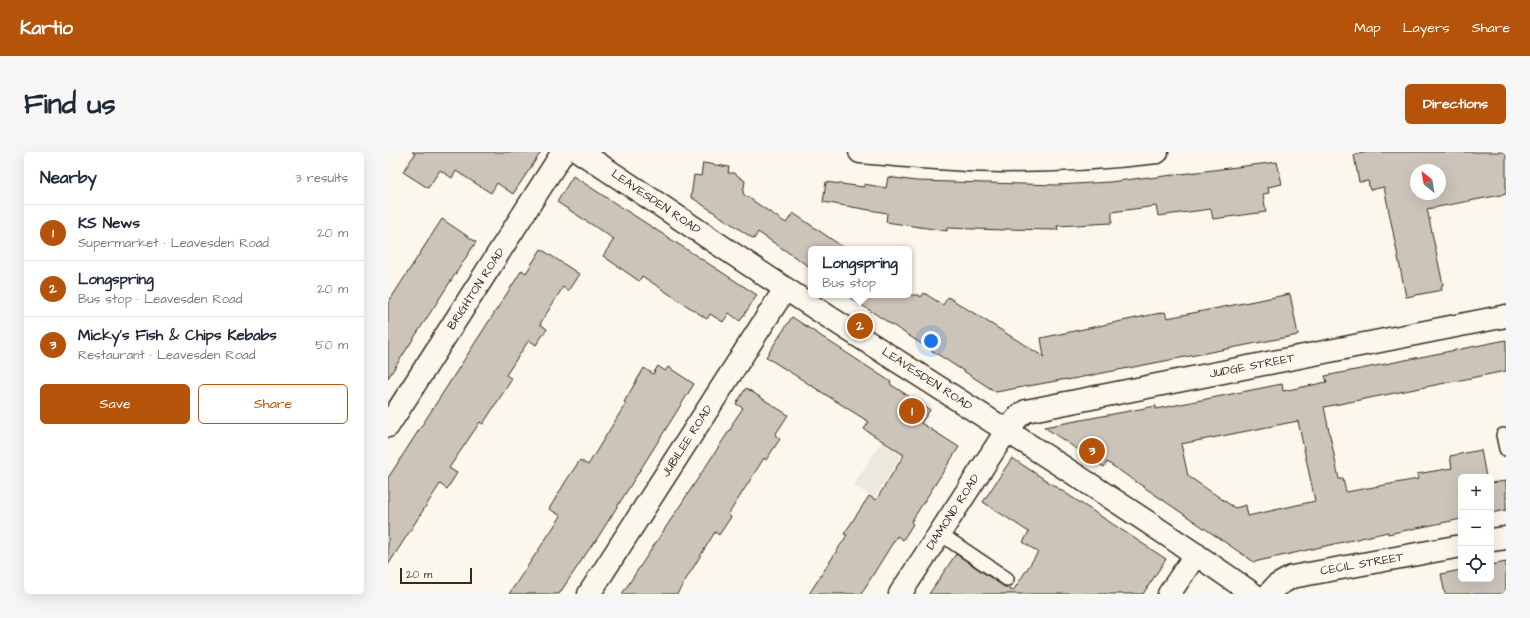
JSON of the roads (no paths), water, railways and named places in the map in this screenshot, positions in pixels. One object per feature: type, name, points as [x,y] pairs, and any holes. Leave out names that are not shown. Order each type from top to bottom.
[{"type":"street","name":"BRIGHTON ROAD","points":[[388,426],[563,152]]},
{"type":"street","name":"LEAVESDEN ROAD","points":[[580,152],[785,289],[1006,430],[1196,554],[1253,594]]},
{"type":"street","points":[[860,152],[1002,161],[1064,160],[1157,152]]},
{"type":"street","name":"JUBILEE ROAD","points":[[589,594],[785,289]]},
{"type":"street","name":"JUDGE STREET","points":[[1006,430],[1019,416],[1026,411],[1034,409],[1506,316]]},
{"type":"street","name":"DIAMOND ROAD","points":[[900,594],[1006,430]]},
{"type":"street","points":[[1494,540],[1506,538]]},
{"type":"street","name":"CECIL STREET","points":[[1269,594],[1279,583],[1292,577],[1458,547]]},
{"type":"street","points":[[1169,594],[1196,554]]},
{"type":"lane","points":[[1503,435],[1506,449]]},
{"type":"lane","points":[[939,533],[1007,579]]},
{"type":"place","name":"Longspring","points":[[860,326]]},
{"type":"place","name":"KS News","points":[[912,411]]},
{"type":"place","name":"Micky’s Fish & Chips Kebabs","points":[[1092,451]]}]
